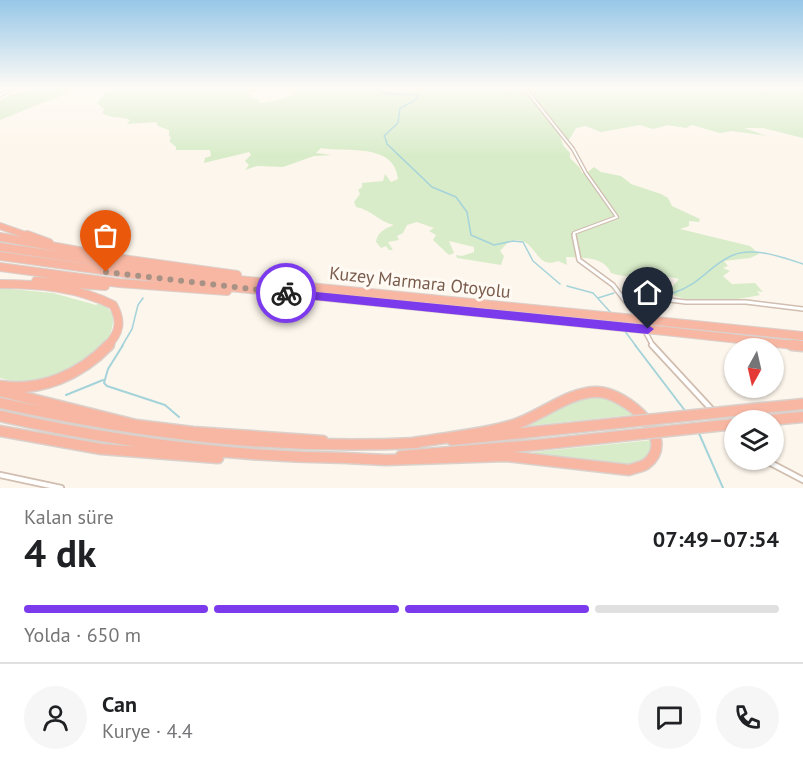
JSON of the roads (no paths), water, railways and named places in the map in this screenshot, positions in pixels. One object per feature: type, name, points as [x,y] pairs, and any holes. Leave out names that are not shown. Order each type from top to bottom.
[{"type":"highway","points":[[0,226],[53,244],[170,266]]},
{"type":"highway","points":[[0,237],[170,266],[406,297]]},
{"type":"highway","name":"Kuzey Marmara Otoyolu","points":[[0,247],[171,272],[803,336]]},
{"type":"highway","name":"Kuzey Marmara Otoyolu","points":[[0,255],[140,277],[803,346]]},
{"type":"highway","points":[[0,267],[111,282],[361,305],[414,306]]},
{"type":"highway","points":[[0,282],[236,292]]},
{"type":"highway","points":[[0,282],[49,287],[94,297],[113,305],[120,319],[116,335],[107,348],[76,372],[40,386],[24,388],[0,386]]},
{"type":"highway","points":[[0,432],[129,452],[198,458],[250,456],[410,461],[525,456],[629,470],[639,468],[649,461],[655,452],[656,444],[651,426],[639,408],[619,396],[599,391],[583,394],[538,417],[501,429],[413,443]]},
{"type":"highway","points":[[0,392],[136,425],[215,434],[376,445]]},
{"type":"highway","points":[[0,404],[113,428],[183,437],[284,444],[376,445],[532,432],[803,404]]},
{"type":"highway","points":[[0,416],[116,441],[250,456]]},
{"type":"highway","points":[[784,419],[803,417]]},
{"type":"highway","points":[[346,458],[423,455],[724,425]]},
{"type":"street","points":[[542,110],[573,149],[586,173],[617,217],[614,220],[574,232],[577,256],[581,263],[603,276],[626,298],[651,344],[724,423]]},
{"type":"street","points":[[626,298],[629,295],[686,302],[746,302],[803,309]]},
{"type":"street","points":[[781,470],[803,480]]},
{"type":"street","points":[[0,475],[61,488]]},
{"type":"waterway","points":[[384,136],[398,123],[400,110]]},
{"type":"waterway","points":[[385,137],[387,144],[432,187],[456,197],[467,212],[471,235],[494,245],[513,241],[523,242],[533,261],[560,284]]},
{"type":"waterway","points":[[623,293],[661,295],[673,293],[691,285],[723,260],[739,253],[757,252],[803,264]]},
{"type":"waterway","points":[[567,286],[593,293],[612,314]]},
{"type":"waterway","points":[[598,298],[614,293]]},
{"type":"waterway","points":[[122,346],[132,329],[138,305],[143,298]]},
{"type":"waterway","points":[[624,330],[636,346]]},
{"type":"waterway","points":[[123,345],[108,369],[104,383],[107,386],[165,405],[179,417]]},
{"type":"waterway","points":[[635,345],[686,412]]},
{"type":"waterway","points":[[66,395],[103,380]]},
{"type":"waterway","points":[[698,431],[723,488]]}]
